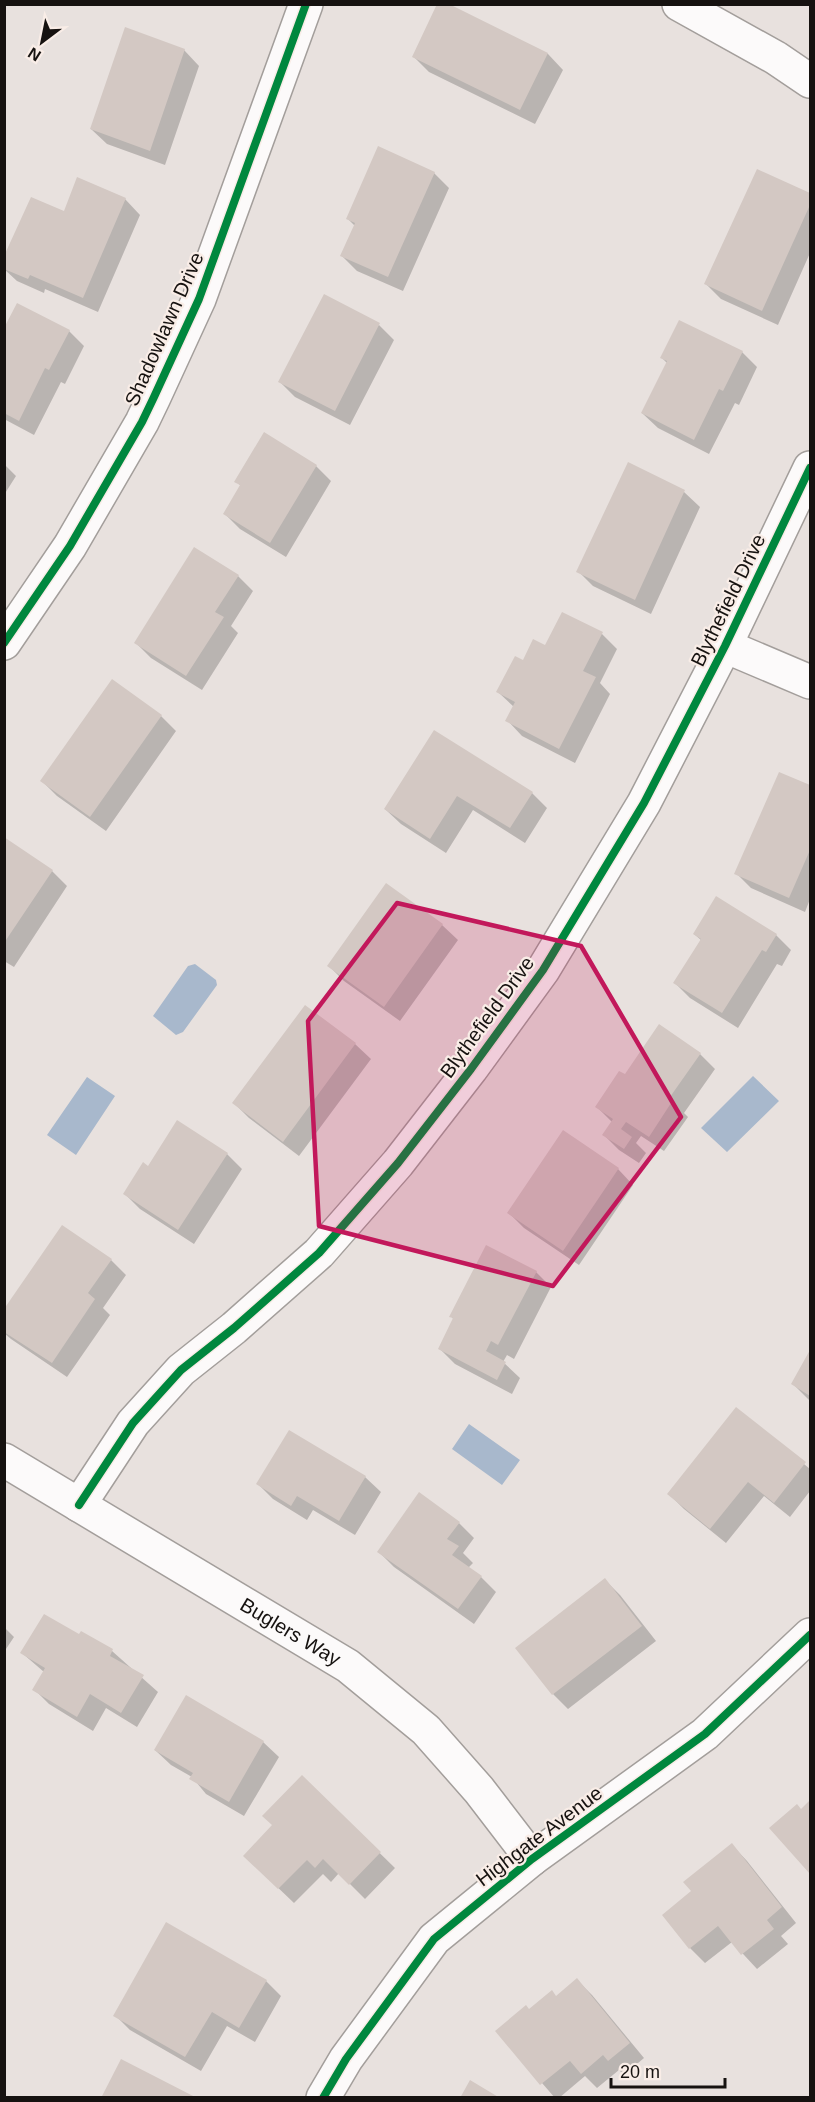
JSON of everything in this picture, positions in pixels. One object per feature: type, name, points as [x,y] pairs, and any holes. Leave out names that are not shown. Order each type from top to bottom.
[{"type":"street","name":"Shadowlawn Drive","points":[[4,643],[70,546],[142,422],[154,397],[199,299],[306,4]]},
{"type":"street","points":[[679,4],[776,58],[810,81]]},
{"type":"street","name":"Blythefield Drive","points":[[79,1505],[133,1423],[181,1370],[234,1328],[319,1253],[398,1162],[471,1069],[543,970],[644,803],[725,646],[810,468]]},
{"type":"street","points":[[725,646],[810,682]]},
{"type":"street","name":"Buglers Way","points":[[4,1460],[348,1666],[426,1730],[479,1790],[532,1859]]},
{"type":"street","name":"Highgate Avenue","points":[[324,2097],[346,2059],[434,1939],[532,1859],[705,1734],[810,1635]]},
{"type":"highlighted area","points":[[397,903],[581,946],[681,1117],[553,1286],[319,1226],[308,1021]]},
{"type":"water","points":[[195,964],[216,980],[217,985],[183,1032],[176,1035],[153,1016],[188,966]]},
{"type":"water","points":[[753,1076],[779,1101],[727,1152],[701,1128]]},
{"type":"water","points":[[87,1077],[115,1096],[76,1155],[47,1135]]},
{"type":"water","points":[[469,1424],[520,1460],[502,1485],[452,1449]]},
{"type":"building","points":[[437,4],[449,4],[548,53],[520,110],[412,57]]},
{"type":"building","points":[[125,27],[185,49],[150,151],[90,129]]},
{"type":"building","points":[[378,146],[435,172],[388,277],[340,256],[355,223],[346,219]]},
{"type":"building","points":[[757,169],[810,193],[810,205],[762,311],[704,284]]},
{"type":"building","points":[[77,177],[126,198],[83,298],[30,275],[28,279],[4,269],[4,256],[31,197],[64,211]]},
{"type":"building","points":[[324,294],[380,323],[335,411],[278,382]]},
{"type":"building","points":[[17,303],[70,330],[49,370],[45,368],[19,421],[4,413],[4,328]]},
{"type":"building","points":[[679,320],[743,351],[723,391],[719,389],[694,440],[641,413],[667,361],[660,358]]},
{"type":"building","points":[[264,432],[317,465],[270,543],[223,514],[240,485],[234,482]]},
{"type":"building","points":[[628,462],[685,490],[635,600],[576,572]]},
{"type":"building","points":[[194,547],[239,575],[215,612],[224,617],[186,676],[134,643]]},
{"type":"building","points":[[562,612],[603,632],[583,671],[596,677],[559,749],[505,721],[515,702],[496,692],[515,656],[523,660],[533,639],[545,645]]},
{"type":"building","points":[[112,679],[162,715],[90,817],[40,781]]},
{"type":"building","points":[[434,730],[533,792],[510,828],[457,796],[430,839],[384,809]]},
{"type":"building","points":[[779,772],[810,785],[810,850],[789,898],[734,874]]},
{"type":"building","points":[[4,837],[53,870],[4,943]]},
{"type":"building","points":[[386,883],[443,924],[384,1007],[327,966]]},
{"type":"building","points":[[716,896],[777,934],[766,952],[762,950],[722,1013],[673,983],[701,939],[693,934]]},
{"type":"building","points":[[305,1005],[356,1043],[283,1142],[232,1103]]},
{"type":"building","points":[[659,1024],[701,1053],[670,1097],[673,1100],[649,1137],[626,1122],[621,1129],[632,1137],[624,1149],[602,1135],[613,1119],[595,1107],[619,1071],[625,1074]]},
{"type":"building","points":[[177,1120],[228,1153],[178,1230],[123,1194],[143,1162],[148,1166]]},
{"type":"building","points":[[563,1130],[619,1168],[563,1251],[507,1213]]},
{"type":"building","points":[[62,1225],[112,1259],[88,1293],[95,1299],[52,1363],[4,1332],[4,1309]]},
{"type":"building","points":[[486,1245],[537,1271],[498,1345],[491,1341],[486,1351],[506,1362],[497,1380],[438,1349],[453,1318],[449,1317]]},
{"type":"building","points":[[810,1350],[810,1396],[791,1384]]},
{"type":"building","points":[[736,1407],[806,1462],[774,1503],[748,1482],[710,1529],[667,1494]]},
{"type":"building","points":[[289,1430],[366,1476],[339,1521],[297,1496],[291,1506],[256,1484]]},
{"type":"building","points":[[419,1492],[460,1522],[447,1539],[459,1546],[452,1555],[482,1576],[458,1609],[377,1552]]},
{"type":"building","points":[[605,1578],[642,1626],[552,1695],[515,1648]]},
{"type":"building","points":[[44,1614],[79,1634],[81,1631],[113,1649],[110,1656],[144,1675],[121,1713],[90,1694],[77,1717],[32,1690],[45,1668],[20,1653]]},
{"type":"building","points":[[186,1695],[264,1741],[229,1802],[189,1779],[193,1773],[154,1750]]},
{"type":"building","points":[[302,1775],[381,1852],[349,1885],[323,1859],[315,1868],[307,1860],[278,1889],[243,1856],[272,1825],[262,1816]]},
{"type":"building","points":[[810,1800],[810,1874],[769,1828],[797,1804],[801,1809]]},
{"type":"building","points":[[732,1843],[782,1907],[767,1920],[774,1929],[741,1955],[718,1926],[689,1949],[662,1915],[691,1891],[683,1882]]},
{"type":"building","points":[[166,1922],[267,1980],[239,2028],[212,2012],[185,2057],[113,2016]]},
{"type":"building","points":[[577,1978],[630,2043],[608,2061],[603,2055],[581,2074],[570,2061],[540,2085],[495,2031],[526,2005],[529,2009],[552,1990],[556,1996]]},
{"type":"building","points":[[121,2059],[197,2098],[101,2098]]},
{"type":"building","points":[[470,2080],[500,2098],[460,2098]]},
{"type":"cycle path","points":[[4,643],[70,546],[142,422],[154,397],[199,299],[306,4]]},
{"type":"cycle path","points":[[79,1505],[133,1423],[181,1370],[234,1328],[319,1253],[398,1163],[471,1069],[543,970],[644,803],[725,646],[810,468]]},
{"type":"cycle path","points":[[323,2098],[346,2059],[434,1939],[532,1859],[705,1734],[810,1635]]}]
